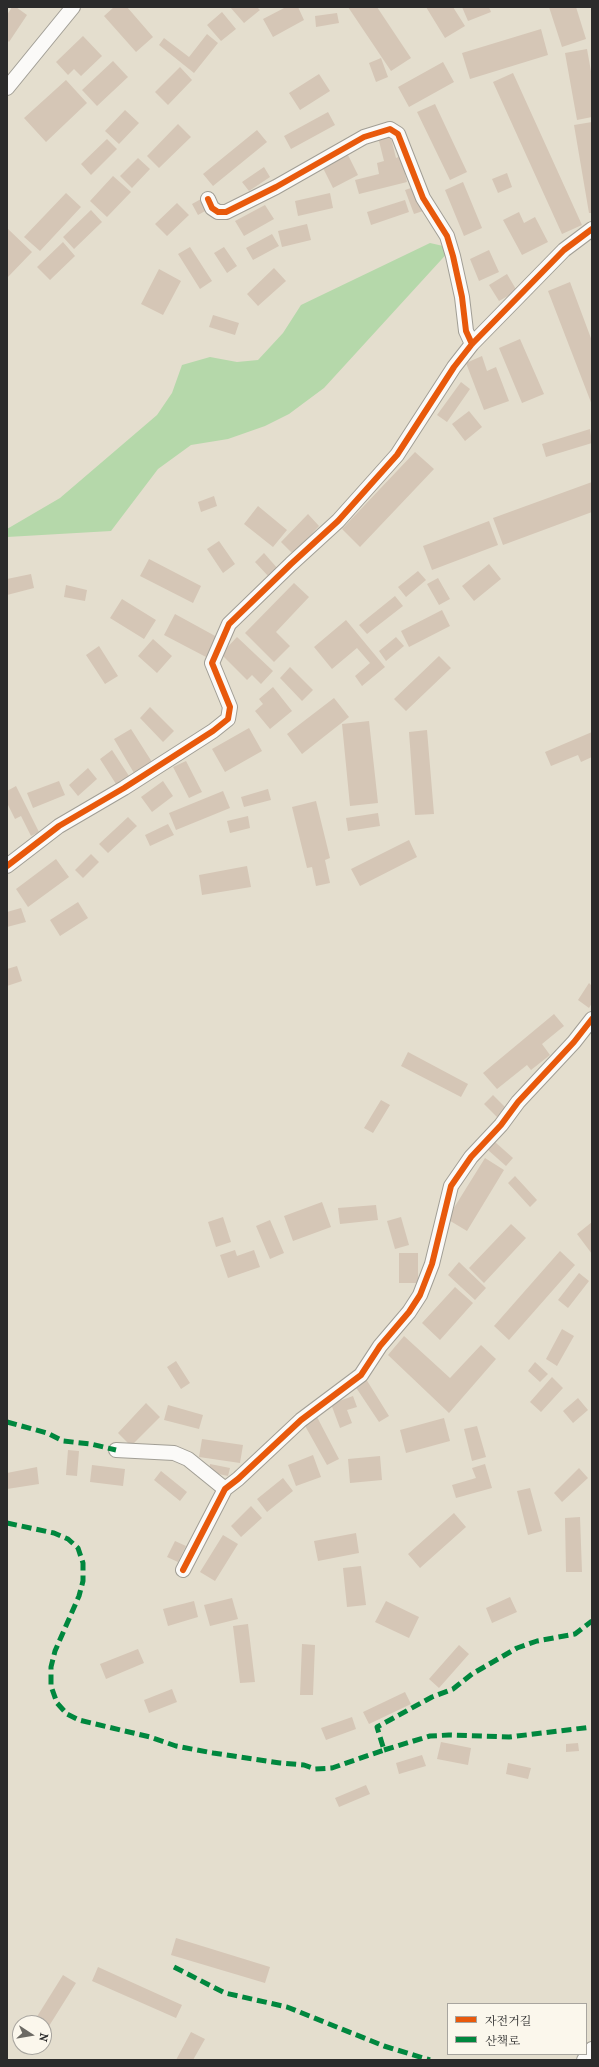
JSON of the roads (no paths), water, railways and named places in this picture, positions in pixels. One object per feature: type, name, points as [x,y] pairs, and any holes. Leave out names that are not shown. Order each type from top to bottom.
[{"type":"street","points":[[7,88],[73,7]]},
{"type":"street","points":[[208,199],[212,208],[218,212],[226,212],[276,187],[364,137],[390,129],[398,134],[423,198],[447,236],[462,297],[466,332],[472,344]]},
{"type":"street","points":[[7,866],[59,826],[124,788],[213,731],[228,719],[230,707],[212,663],[229,624],[338,521],[386,468],[410,437],[454,367],[472,344],[564,250],[592,229]]},
{"type":"street","points":[[183,1570],[225,1489],[238,1479],[301,1420],[361,1375],[380,1346],[410,1312],[420,1295],[432,1264],[451,1186],[471,1157],[501,1125],[518,1102],[574,1042],[592,1019]]},
{"type":"street","points":[[116,1450],[174,1453],[188,1459],[225,1489]]},
{"type":"street","points":[[584,2060],[592,2049]]}]
